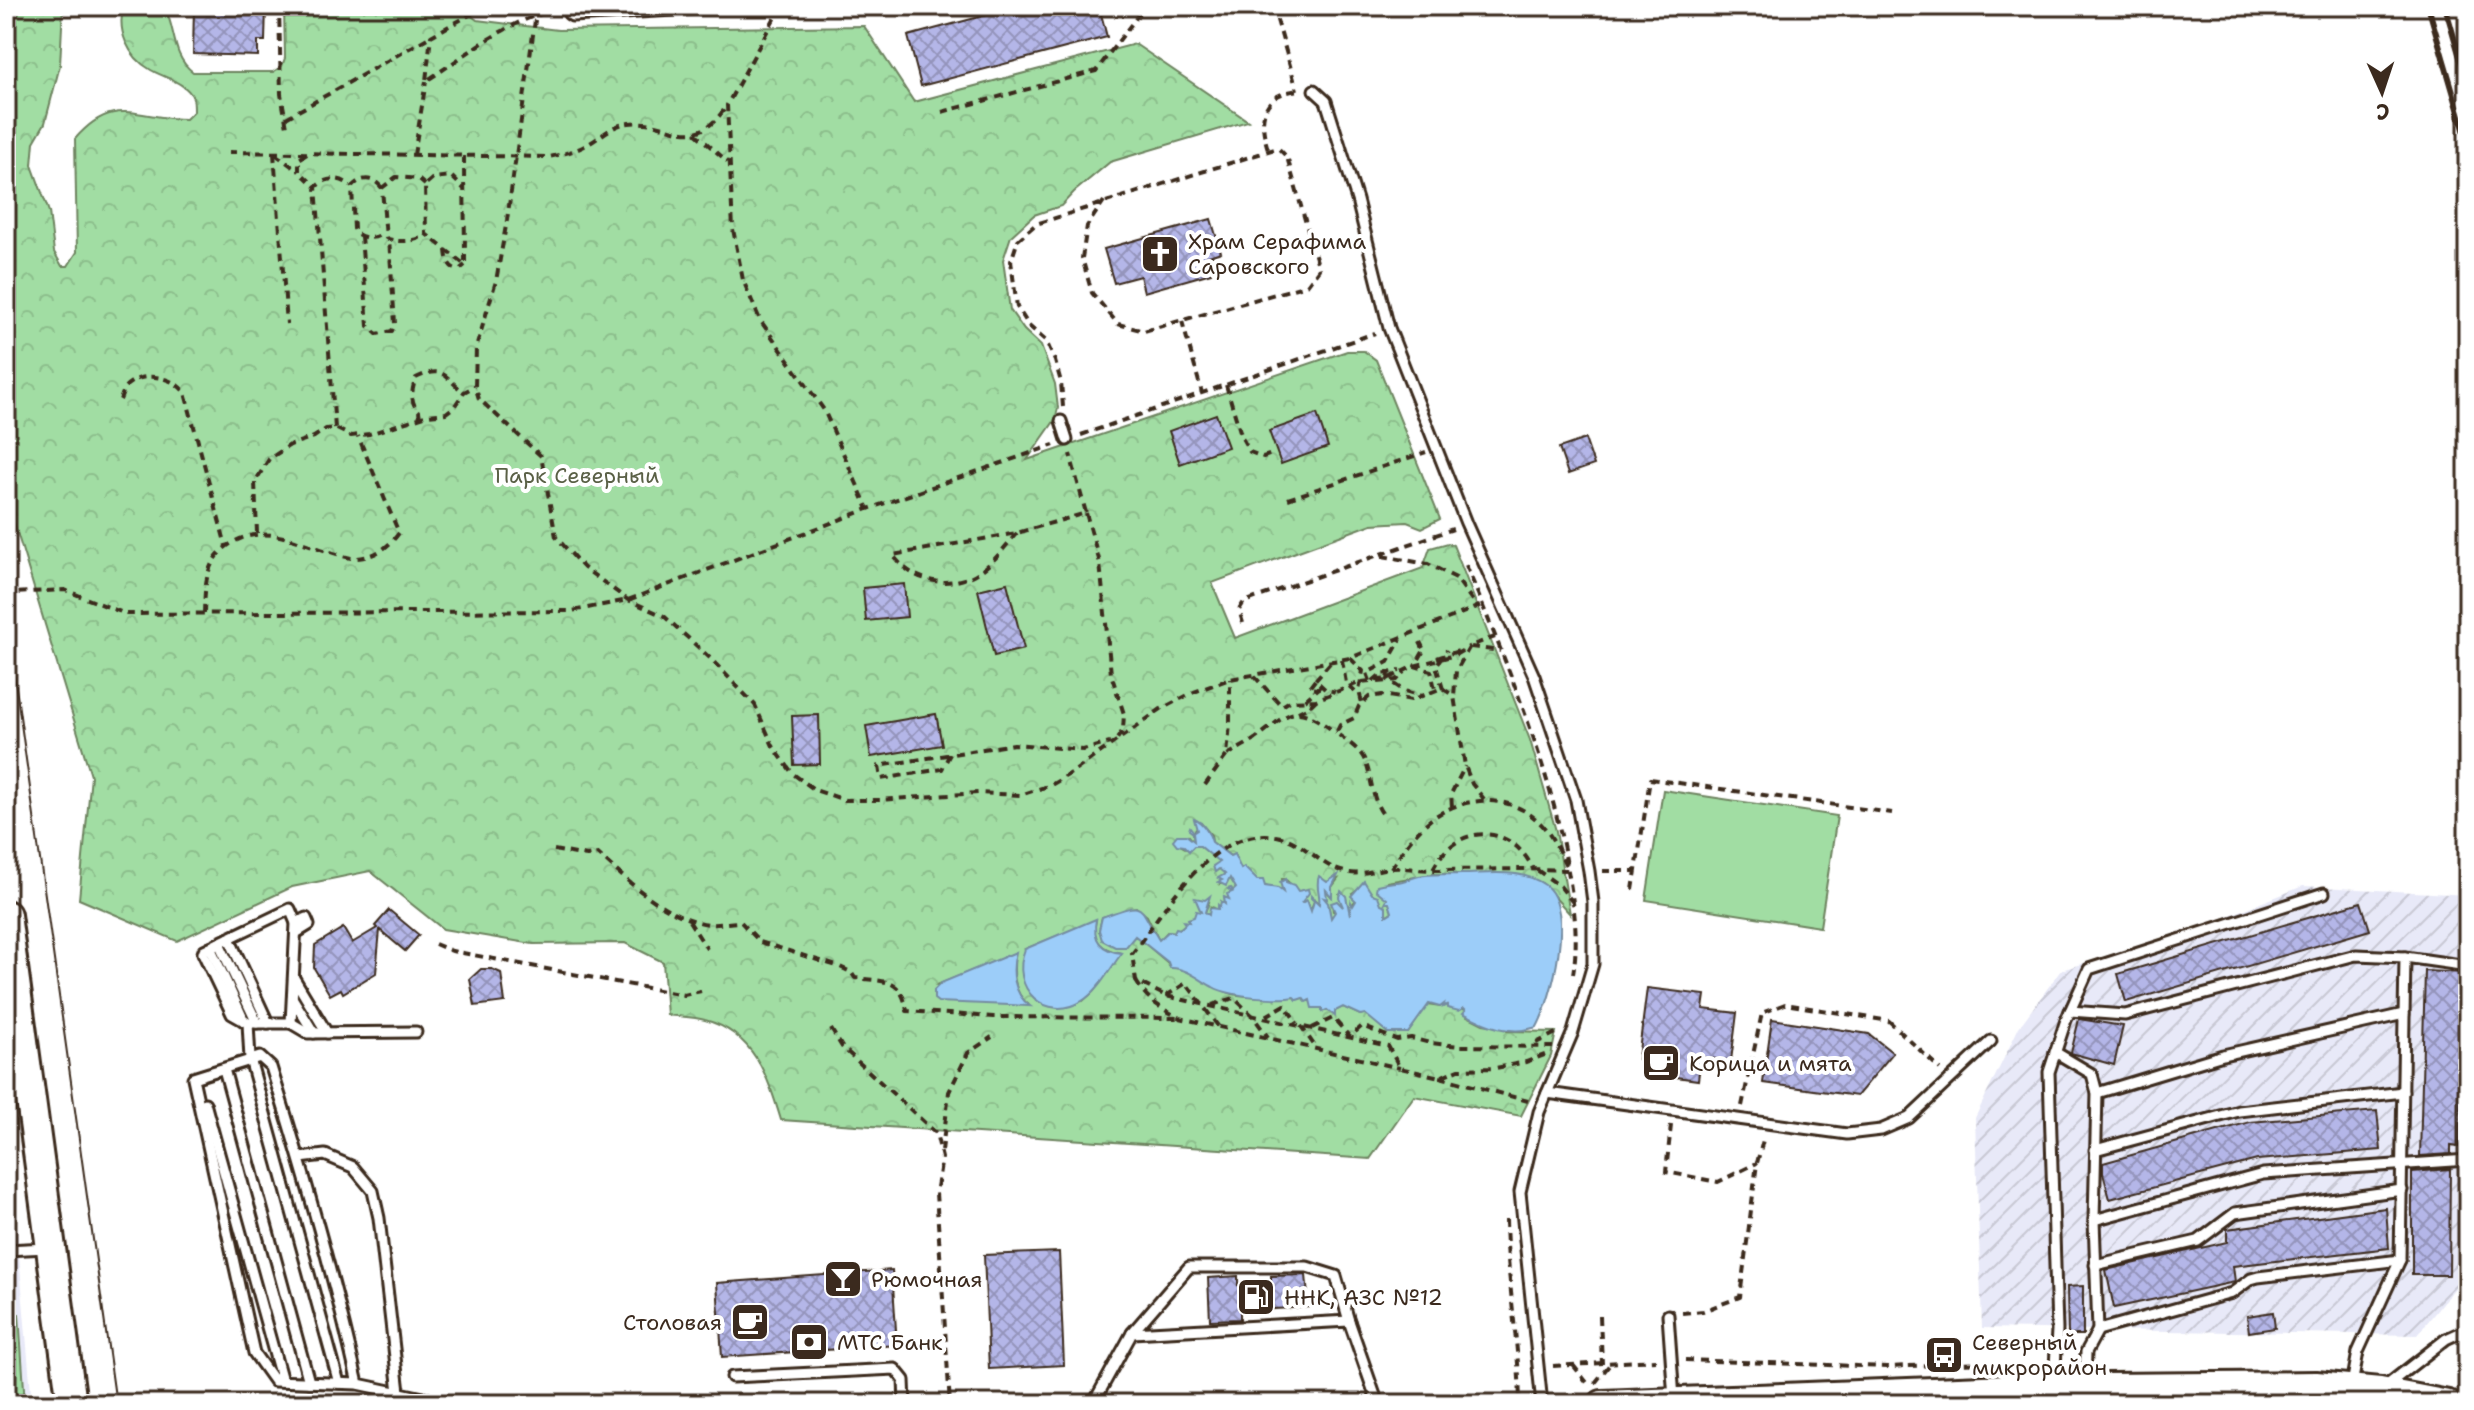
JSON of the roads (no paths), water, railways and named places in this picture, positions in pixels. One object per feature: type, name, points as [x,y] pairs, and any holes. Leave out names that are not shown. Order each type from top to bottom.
[{"type":"main road","points":[[6,915],[72,1404]]},
{"type":"main road","points":[[1595,1395],[1730,1401],[1978,1394],[2054,1387],[2314,1391],[2351,1388],[2448,1404]]},
{"type":"lane","points":[[569,8],[572,16],[708,6]]},
{"type":"lane","points":[[1314,90],[1326,101],[1357,200],[1389,328],[1466,523],[1534,676],[1576,800],[1589,871],[1593,902],[1593,964],[1573,1032],[1539,1112],[1520,1192],[1542,1404]]},
{"type":"lane","points":[[1061,421],[1067,440]]},
{"type":"lane","points":[[2054,1387],[2057,1330],[2049,1072],[2070,1011],[2089,969],[2324,893]]},
{"type":"lane","points":[[294,1022],[296,928],[290,909],[203,953],[232,1014],[250,1022],[294,1022],[314,1033],[416,1032]]},
{"type":"lane","points":[[219,943],[250,1022],[250,1059],[339,1383]]},
{"type":"lane","points":[[219,943],[268,1023]]},
{"type":"lane","points":[[2070,1011],[2125,1015],[2356,955],[2405,957],[2468,966]]},
{"type":"lane","points":[[2351,1388],[2358,1352],[2400,1260],[2405,957]]},
{"type":"lane","points":[[294,978],[327,1033]]},
{"type":"lane","points":[[293,999],[314,1033]]},
{"type":"lane","points":[[2097,1093],[2223,1055],[2404,1014]]},
{"type":"lane","points":[[1547,1093],[1847,1134],[1881,1130],[1909,1118],[1991,1041]]},
{"type":"lane","points":[[2055,1052],[2092,1074],[2097,1093],[2094,1220],[2098,1330],[2086,1352],[2085,1387]]},
{"type":"lane","points":[[358,1384],[342,1312],[300,1158],[271,1067],[260,1057],[193,1078],[254,1353],[274,1381],[358,1384],[452,1404]]},
{"type":"lane","points":[[224,1069],[309,1382]]},
{"type":"lane","points":[[197,1077],[282,1381]]},
{"type":"lane","points":[[2095,1150],[2239,1111],[2403,1092]]},
{"type":"lane","points":[[300,1158],[325,1155],[353,1167],[373,1191],[379,1218],[399,1392]]},
{"type":"lane","points":[[2094,1220],[2263,1174],[2468,1160]]},
{"type":"lane","points":[[2095,1265],[2198,1241],[2235,1213],[2402,1190]]},
{"type":"lane","points":[[6,1250],[51,1248]]},
{"type":"lane","points":[[2098,1330],[2232,1293],[2258,1277],[2400,1260]]},
{"type":"lane","points":[[1093,1404],[1132,1333],[1189,1267],[1307,1267],[1336,1276],[1378,1404]]},
{"type":"lane","points":[[1668,1315],[1674,1400]]},
{"type":"lane","points":[[1132,1333],[1349,1321]]},
{"type":"lane","points":[[2380,1391],[2446,1339],[2468,1329]]},
{"type":"lane","points":[[732,1377],[895,1369],[904,1380],[905,1404]]},
{"type":"water","points":[[1194,819],[1206,829],[1212,842],[1230,856],[1234,854],[1241,869],[1244,867],[1257,880],[1263,880],[1265,886],[1283,892],[1280,882],[1286,879],[1298,891],[1308,889],[1309,893],[1301,903],[1307,900],[1311,911],[1314,901],[1311,896],[1319,904],[1319,876],[1327,882],[1338,875],[1332,887],[1332,897],[1326,890],[1327,899],[1324,898],[1331,918],[1335,912],[1331,903],[1337,901],[1343,907],[1339,897],[1341,891],[1346,896],[1350,915],[1351,902],[1353,906],[1356,901],[1351,896],[1364,881],[1372,894],[1386,906],[1386,916],[1392,912],[1389,903],[1385,903],[1387,899],[1376,890],[1377,885],[1419,876],[1504,873],[1526,876],[1545,885],[1554,897],[1559,913],[1560,933],[1554,976],[1537,1027],[1508,1030],[1463,1013],[1464,1008],[1459,1011],[1447,1008],[1447,1005],[1443,1007],[1444,1004],[1440,1007],[1429,1004],[1408,1033],[1388,1033],[1365,1014],[1360,1015],[1343,1007],[1335,1011],[1335,1016],[1327,1010],[1322,1012],[1322,1008],[1312,1008],[1310,1000],[1306,1002],[1303,998],[1255,997],[1213,987],[1187,972],[1170,968],[1168,962],[1135,936],[1126,947],[1115,947],[1102,940],[1099,930],[1102,917],[1117,912],[1134,907],[1139,909],[1159,940],[1169,931],[1180,929],[1185,924],[1183,921],[1189,922],[1188,919],[1194,917],[1196,911],[1201,912],[1195,898],[1205,900],[1210,896],[1205,912],[1209,915],[1210,908],[1218,909],[1221,901],[1225,904],[1224,897],[1229,899],[1227,894],[1232,892],[1228,889],[1233,891],[1236,888],[1230,878],[1226,886],[1218,882],[1222,880],[1218,878],[1225,874],[1219,869],[1215,872],[1213,866],[1219,862],[1200,846],[1194,846],[1189,851],[1173,840],[1177,835],[1186,835],[1194,841],[1193,833],[1189,830],[1190,827],[1194,832],[1197,830]]},
{"type":"water","points":[[1096,919],[1095,933],[1103,947],[1122,953],[1099,985],[1082,1001],[1069,1007],[1044,1005],[1034,998],[1022,977],[1025,949]]},
{"type":"water","points":[[1016,952],[1015,982],[1020,995],[1030,1006],[938,1002],[934,999],[934,990],[941,983]]},
{"type":"tram line","points":[[6,616],[116,1404]]},
{"type":"railway","points":[[2428,6],[2468,143]]},
{"type":"railway","points":[[2445,6],[2468,85]]},
{"type":"place","name":"Храм Серафима Саровского","points":[[1160,254]]},
{"type":"place","name":"Корица и мята","points":[[1661,1063]]},
{"type":"place","name":"Рюмочная","points":[[843,1279]]},
{"type":"place","name":"ННК, АЗС №12","points":[[1256,1297]]},
{"type":"place","name":"Столовая","points":[[750,1322]]},
{"type":"place","name":"МТС Банк","points":[[809,1342]]},
{"type":"place","name":"Северный микрорайон","points":[[1944,1355]]},
{"type":"park label","name":"Парк Северный","points":[[577,475]]}]
